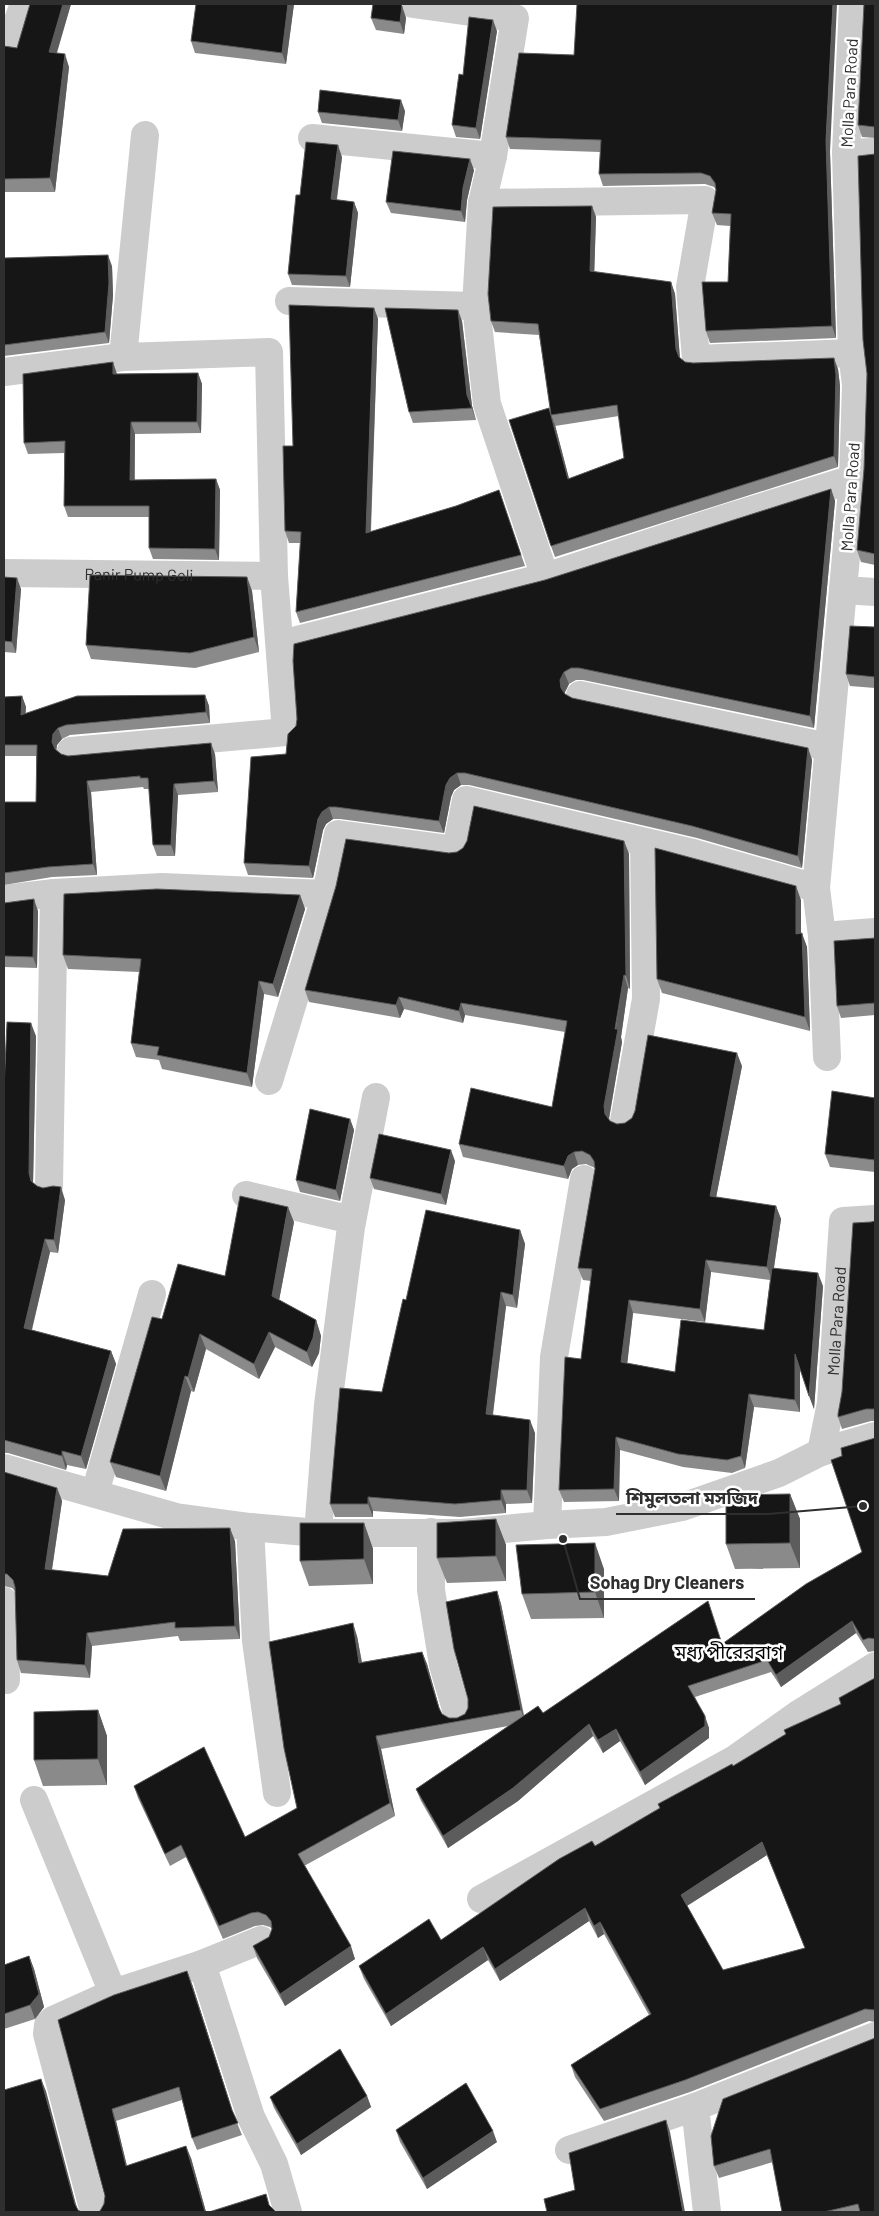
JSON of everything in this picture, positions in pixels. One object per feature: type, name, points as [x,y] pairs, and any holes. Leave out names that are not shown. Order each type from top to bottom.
[{"type":"street","points":[[13,34],[24,4]]},
{"type":"street","points":[[413,4],[514,11],[493,156],[482,203],[476,306],[487,404],[545,577]]},
{"type":"street","name":"Molla Para Road","points":[[827,1057],[822,936],[816,888],[853,479],[866,387],[852,353],[846,153],[853,4]]},
{"type":"street","points":[[123,357],[145,135]]},
{"type":"street","points":[[312,138],[493,156]]},
{"type":"street","points":[[846,153],[875,152]]},
{"type":"street","points":[[482,203],[704,200],[690,287],[696,359],[852,353]]},
{"type":"street","points":[[289,301],[476,306]]},
{"type":"street","points":[[4,372],[123,357],[269,352],[274,576],[281,644],[286,732],[71,751]]},
{"type":"street","points":[[281,644],[545,577],[853,479]]},
{"type":"street","name":"Panir Pump Goli","points":[[4,573],[274,576]]},
{"type":"street","points":[[843,590],[875,592]]},
{"type":"street","points":[[580,695],[828,747]]},
{"type":"street","points":[[269,1081],[326,894],[338,834],[456,850],[466,800],[644,842],[816,888]]},
{"type":"street","points":[[624,1121],[646,999],[644,842]]},
{"type":"street","points":[[4,899],[54,893],[162,887],[326,894]]},
{"type":"street","points":[[49,1186],[54,893]]},
{"type":"street","points":[[822,936],[875,932]]},
{"type":"street","points":[[318,1533],[328,1405],[352,1220],[376,1097]]},
{"type":"street","points":[[547,1525],[554,1357],[584,1179]]},
{"type":"street","points":[[246,1195],[352,1220]]},
{"type":"street","name":"Molla Para Road","points":[[821,1452],[831,1403],[843,1221],[875,1219]]},
{"type":"street","points":[[94,1493],[152,1294]]},
{"type":"street","points":[[4,1468],[176,1517],[250,1527],[318,1533],[461,1533],[606,1522],[682,1507],[779,1473],[821,1452],[875,1436]]},
{"type":"street","points":[[250,1527],[256,1641],[277,1793]]},
{"type":"street","points":[[431,1532],[431,1590],[443,1665],[458,1716]]},
{"type":"street","points":[[4,1601],[6,1680]]},
{"type":"street","points":[[481,1899],[735,1759],[800,1714],[875,1666]]},
{"type":"street","points":[[34,1800],[113,1993]]},
{"type":"street","points":[[94,2212],[47,2034],[48,2025],[53,2020],[113,1993],[202,1964],[261,1940]]},
{"type":"street","points":[[202,1964],[251,2117],[274,2164],[288,2212]]},
{"type":"street","points":[[569,2150],[695,2107],[875,2036]]},
{"type":"street","points":[[695,2107],[707,2212]]},
{"type":"building","points":[[30,4],[63,4],[49,52],[65,54],[50,178],[4,179],[4,46],[17,48]]},
{"type":"building","points":[[196,4],[288,4],[282,53],[191,41]]},
{"type":"building","points":[[373,4],[400,4],[402,6],[400,22],[371,18]]},
{"type":"building","points":[[577,4],[833,4],[826,141],[832,326],[706,331],[702,282],[728,282],[731,214],[712,213],[716,190],[715,183],[710,176],[701,173],[599,174],[601,140],[506,137],[519,53],[574,55]]},
{"type":"building","points":[[864,4],[875,4],[875,127],[858,125]]},
{"type":"building","points":[[469,17],[493,20],[476,128],[452,125],[459,74],[463,75]]},
{"type":"building","points":[[320,90],[401,100],[398,120],[318,112]]},
{"type":"building","points":[[306,142],[338,145],[331,199],[354,202],[346,276],[288,274],[296,195],[300,195]]},
{"type":"building","points":[[393,151],[470,159],[463,188],[461,211],[386,202]]},
{"type":"building","points":[[875,154],[875,554],[857,550],[864,469],[867,374],[863,340],[858,156]]},
{"type":"building","points":[[592,206],[590,271],[671,282],[676,349],[679,357],[685,362],[834,358],[836,375],[834,456],[551,546],[509,420],[549,408],[568,479],[624,458],[617,405],[551,415],[538,324],[491,321],[488,294],[493,207]]},
{"type":"building","points":[[108,255],[109,283],[105,332],[4,345],[4,258]]},
{"type":"building","points":[[289,305],[374,308],[366,533],[456,506],[499,490],[521,555],[296,612],[301,532],[285,531],[283,446],[293,446]]},
{"type":"building","points":[[385,308],[458,310],[467,395],[472,408],[409,412]]},
{"type":"building","points":[[113,362],[113,374],[198,373],[197,422],[131,422],[130,480],[216,479],[215,549],[149,548],[149,506],[64,506],[65,441],[24,443],[23,374]]},
{"type":"building","points":[[831,489],[810,716],[579,668],[571,668],[564,672],[560,680],[561,688],[565,694],[572,698],[808,748],[798,856],[692,826],[465,773],[457,773],[450,778],[446,785],[439,821],[329,807],[322,812],[318,819],[309,866],[244,863],[251,757],[286,754],[288,734],[296,726],[294,644],[545,580]]},
{"type":"building","points":[[90,575],[247,577],[254,637],[190,653],[86,645]]},
{"type":"building","points":[[4,577],[17,578],[12,642],[4,641]]},
{"type":"building","points":[[850,626],[875,627],[875,677],[846,674]]},
{"type":"building","points":[[205,695],[206,712],[66,725],[58,728],[53,734],[52,742],[55,749],[61,754],[68,756],[211,743],[214,781],[174,784],[171,845],[153,845],[148,778],[140,778],[140,776],[87,781],[93,864],[48,867],[4,873],[4,802],[36,802],[37,745],[4,745],[4,697],[22,696],[21,715],[77,696]]},
{"type":"building","points":[[474,806],[624,841],[626,976],[624,975],[615,1029],[618,1029],[604,1106],[605,1114],[610,1121],[617,1124],[625,1123],[632,1118],[635,1111],[648,1035],[737,1053],[710,1196],[776,1206],[767,1267],[706,1260],[700,1309],[629,1300],[621,1362],[675,1372],[681,1320],[764,1330],[772,1268],[818,1273],[809,1396],[795,1354],[795,1400],[749,1394],[741,1456],[727,1460],[678,1454],[616,1437],[614,1489],[559,1490],[565,1357],[581,1359],[592,1269],[578,1268],[595,1169],[594,1161],[590,1155],[582,1151],[574,1152],[568,1156],[564,1166],[459,1144],[471,1088],[552,1107],[567,1021],[461,1003],[459,1011],[399,997],[396,1005],[305,990],[336,886],[346,839],[449,853],[457,852],[463,848],[467,841]]},
{"type":"building","points":[[655,848],[796,886],[796,934],[802,933],[805,1017],[657,979]]},
{"type":"building","points":[[157,889],[300,895],[273,984],[259,981],[247,1073],[157,1055],[159,1047],[131,1043],[141,959],[63,955],[64,894]]},
{"type":"building","points":[[34,899],[33,957],[4,956],[4,903]]},
{"type":"building","points":[[875,938],[875,1003],[837,1006],[834,941]]},
{"type":"building","points":[[7,1022],[31,1023],[29,1173],[31,1181],[43,1188],[61,1187],[54,1240],[45,1239],[24,1328],[111,1351],[81,1456],[62,1451],[62,1456],[4,1440],[4,1088]]},
{"type":"building","points":[[832,1091],[875,1098],[875,1160],[825,1154]]},
{"type":"building","points":[[310,1109],[350,1119],[336,1190],[296,1180]]},
{"type":"building","points":[[379,1134],[451,1150],[441,1194],[370,1178]]},
{"type":"building","points":[[240,1196],[288,1207],[272,1296],[316,1320],[313,1338],[307,1352],[269,1332],[254,1364],[200,1334],[188,1377],[185,1376],[160,1476],[110,1462],[152,1317],[162,1319],[178,1264],[225,1276]]},
{"type":"building","points":[[426,1210],[520,1230],[513,1295],[501,1292],[486,1414],[530,1420],[527,1490],[501,1490],[501,1500],[455,1504],[368,1497],[368,1504],[330,1504],[340,1388],[382,1392],[403,1299],[406,1300]]},
{"type":"building","points":[[875,1221],[875,1409],[866,1409],[838,1417],[842,1392],[853,1223]]},
{"type":"building","points":[[875,1438],[875,1639],[863,1640],[852,1621],[776,1675],[767,1660],[688,1686],[705,1716],[705,1726],[640,1772],[616,1729],[598,1740],[589,1724],[513,1788],[443,1836],[416,1789],[538,1706],[543,1713],[708,1601],[722,1644],[806,1584],[862,1552],[831,1460],[842,1456],[841,1448]]},
{"type":"building","points":[[4,1472],[57,1488],[45,1569],[108,1576],[123,1529],[230,1528],[235,1626],[175,1628],[175,1622],[87,1633],[85,1665],[17,1660],[15,1587],[13,1580],[7,1574],[4,1574]]},
{"type":"building","points":[[790,1494],[790,1543],[726,1544],[726,1495]]},
{"type":"building","points":[[496,1519],[496,1556],[437,1558],[437,1523]]},
{"type":"building","points":[[300,1523],[364,1523],[364,1559],[300,1561]]},
{"type":"building","points":[[595,1543],[595,1592],[522,1594],[516,1545]]},
{"type":"building","points":[[497,1591],[521,1710],[376,1736],[390,1803],[298,1854],[351,1946],[280,1994],[253,1946],[269,1937],[272,1929],[271,1921],[266,1915],[258,1912],[219,1926],[181,1845],[165,1854],[134,1786],[204,1747],[245,1837],[297,1808],[284,1748],[269,1642],[353,1623],[359,1663],[422,1652],[442,1714],[449,1718],[457,1718],[465,1714],[468,1708],[468,1699],[454,1649],[446,1602]]},
{"type":"building","points":[[875,1678],[875,2010],[865,2009],[685,2080],[600,2109],[571,2065],[651,2014],[600,1922],[594,1926],[585,1908],[495,1969],[483,1947],[386,2014],[359,1966],[429,1919],[441,1940],[559,1859],[592,1841],[595,1846],[660,1808],[658,1804],[732,1764],[733,1766],[786,1734],[784,1730],[841,1704],[839,1698]],"holes":[[[762,1842],[805,1948],[723,1970],[681,1895]]]},
{"type":"building","points":[[98,1710],[98,1759],[34,1760],[34,1712]]},
{"type":"building","points":[[29,1956],[39,1994],[30,2005],[4,2014],[4,1965]]},
{"type":"building","points":[[187,1971],[232,2110],[238,2123],[192,2138],[179,2087],[112,2109],[126,2166],[186,2146],[205,2212],[98,2212],[104,2204],[105,2196],[58,2020],[114,1995]]},
{"type":"building","points":[[875,2038],[875,2212],[860,2212],[858,2204],[824,2212],[782,2212],[770,2149],[714,2166],[711,2136],[723,2099]]},
{"type":"building","points":[[340,2049],[367,2096],[297,2144],[270,2097]]},
{"type":"building","points":[[41,2079],[75,2204],[81,2212],[4,2212],[4,2090]]},
{"type":"building","points":[[466,2083],[493,2131],[423,2178],[396,2130]]},
{"type":"building","points":[[666,2120],[683,2212],[547,2212],[544,2199],[575,2190],[569,2153]]},
{"type":"building","points":[[266,2194],[269,2205],[276,2212],[209,2212]]},
{"type":"place","name":"শিমুলতলা মসজিদ","points":[[863,1506]]},
{"type":"place","name":"Sohag Dry Cleaners","points":[[563,1539]]},
{"type":"district","name":"মধ্য পীরেরবাগ","points":[[729,1652]]}]
